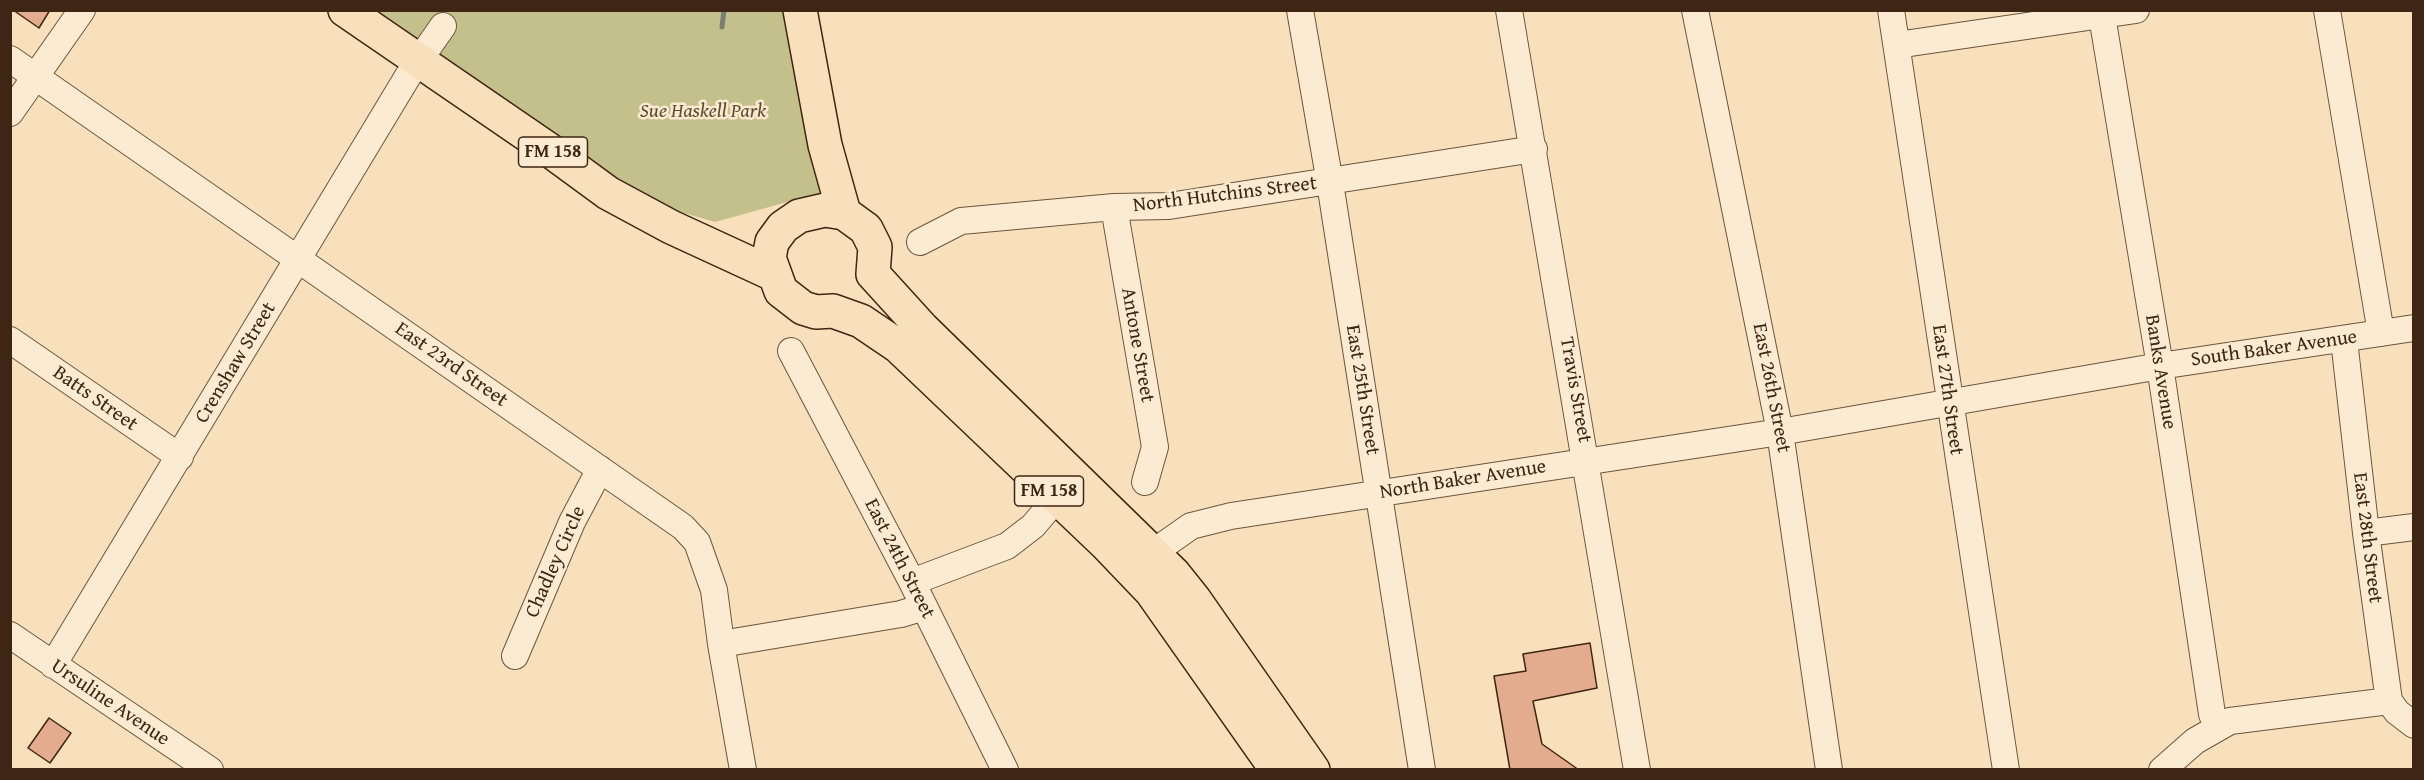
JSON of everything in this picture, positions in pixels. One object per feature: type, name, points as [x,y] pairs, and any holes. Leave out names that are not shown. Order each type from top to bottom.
[{"type":"main road","name":"FM 158","points":[[345,10],[548,149],[608,193],[671,227],[773,274],[781,291],[797,304],[816,312],[833,311],[861,321],[898,346],[1151,591],[1277,770]]},
{"type":"main road","points":[[800,10],[825,145],[844,213]]},
{"type":"main road","points":[[773,274],[769,258],[772,243],[788,223],[817,210],[844,213],[860,223],[871,237],[876,256],[873,274],[853,301],[833,311]]},
{"type":"main road","name":"FM 158","points":[[873,274],[923,329],[1154,552],[1194,599],[1313,770]]},
{"type":"street","points":[[10,113],[82,10]]},
{"type":"street","name":"East 25th Street","points":[[1300,10],[1330,183],[1422,770]]},
{"type":"street","name":"Travis Street","points":[[1509,10],[1587,461],[1637,770]]},
{"type":"street","name":"East 26th Street","points":[[1695,10],[1780,432],[1829,770]]},
{"type":"street","name":"East 27th Street","points":[[1891,10],[2006,770]]},
{"type":"street","points":[[1897,45],[2136,10]]},
{"type":"street","points":[[2327,10],[2380,333]]},
{"type":"street","name":"Banks Avenue","points":[[2102,16],[2160,366],[2212,714],[2217,727]]},
{"type":"street","name":"Crenshaw Street","points":[[53,665],[417,61],[443,26]]},
{"type":"street","name":"East 23rd Street","points":[[10,59],[683,527],[697,542],[714,590],[721,645],[743,770]]},
{"type":"street","name":"North Hutchins Street","points":[[920,242],[961,221],[1114,207],[1169,206],[1330,183],[1534,149]]},
{"type":"street","name":"Antone Street","points":[[1114,207],[1155,447],[1145,482]]},
{"type":"street","name":"South Baker Avenue","points":[[1780,432],[2160,366],[2414,328]]},
{"type":"street","name":"Batts Street","points":[[10,340],[180,457]]},
{"type":"street","name":"East 28th Street","points":[[2344,340],[2366,533],[2389,701]]},
{"type":"street","name":"East 24th Street","points":[[791,351],[912,582],[1005,770]]},
{"type":"street","name":"North Baker Avenue","points":[[1154,552],[1191,526],[1231,516],[1780,432]]},
{"type":"street","name":"Chadley Circle","points":[[515,656],[572,522],[600,469]]},
{"type":"street","points":[[912,582],[1007,546],[1033,526],[1056,499]]},
{"type":"street","points":[[2366,533],[2414,526]]},
{"type":"street","points":[[721,645],[901,614],[924,607]]},
{"type":"street","name":"Ursuline Avenue","points":[[10,635],[210,770]]},
{"type":"street","points":[[2162,770],[2194,741],[2230,721],[2389,701],[2397,712],[2414,725]]},
{"type":"green space","name":"Sue Haskell Park","points":[[374,11],[787,11],[820,193],[715,222],[663,207],[611,176]]},
{"type":"building","points":[[13,10],[50,10],[39,28]]},
{"type":"building","points":[[1590,643],[1597,688],[1533,701],[1542,744],[1579,770],[1510,770],[1494,676],[1526,671],[1523,654]]},
{"type":"building","points":[[49,718],[71,733],[50,763],[28,748]]},
{"type":"waterway","points":[[722,27],[724,10]]}]
